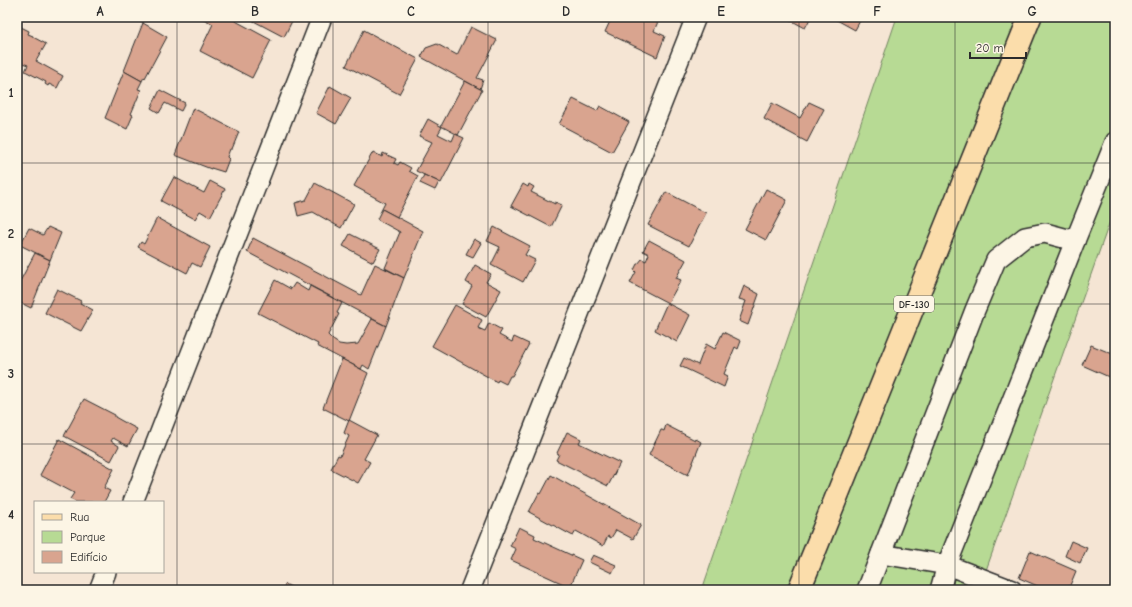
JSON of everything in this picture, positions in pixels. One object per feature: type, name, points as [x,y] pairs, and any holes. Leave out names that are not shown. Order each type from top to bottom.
[{"type":"main road","name":"DF-130","points":[[799,590],[1030,17]]},
{"type":"street","points":[[133,501],[322,17]]},
{"type":"street","points":[[470,590],[696,17]]},
{"type":"street","points":[[940,590],[947,565],[1115,142]]},
{"type":"street","points":[[867,590],[975,310],[996,260],[1025,237],[1045,233],[1075,241]]},
{"type":"street","points":[[881,554],[947,565],[1012,590]]},
{"type":"street","points":[[99,590],[106,573]]},
{"type":"green space","points":[[897,17],[1115,17],[1115,207],[979,590],[702,590]]},
{"type":"building","points":[[131,17],[145,17],[143,23]]},
{"type":"building","points":[[200,17],[230,17],[271,40],[252,78],[200,51],[213,24]]},
{"type":"building","points":[[246,17],[294,17],[284,37]]},
{"type":"building","points":[[498,17],[508,17],[506,20]]},
{"type":"building","points":[[612,17],[660,17],[654,31],[665,36],[657,57],[605,32]]},
{"type":"building","points":[[785,17],[811,17],[805,28]]},
{"type":"building","points":[[836,17],[862,17],[855,30],[835,19]]},
{"type":"building","points":[[143,23],[167,37],[142,81],[124,71]]},
{"type":"building","points":[[17,25],[29,31],[28,34],[46,44],[36,61],[63,76],[57,88],[49,84],[48,86],[45,84],[46,82],[25,71],[28,65],[17,61]]},
{"type":"building","points":[[471,27],[497,40],[477,78],[483,80],[480,89],[421,57],[426,48],[437,44],[457,55]]},
{"type":"building","points":[[364,30],[418,59],[399,94],[346,66]]},
{"type":"building","points":[[124,71],[142,81],[138,89],[141,90],[131,114],[133,115],[127,129],[105,118]]},
{"type":"building","points":[[465,81],[482,90],[458,135],[441,126]]},
{"type":"building","points":[[330,86],[351,98],[336,124],[316,113]]},
{"type":"building","points":[[160,90],[185,103],[181,111],[165,103],[159,113],[151,108]]},
{"type":"building","points":[[573,99],[597,111],[600,106],[629,122],[612,152],[559,124]]},
{"type":"building","points":[[809,102],[824,109],[807,142],[764,119],[772,103],[800,118]]},
{"type":"building","points":[[193,108],[239,132],[227,157],[229,159],[224,172],[211,169],[175,155]]},
{"type":"building","points":[[428,119],[442,127],[438,134],[452,141],[455,134],[464,138],[441,183],[416,171],[432,142],[419,136]]},
{"type":"building","points":[[373,152],[382,157],[383,153],[396,159],[394,163],[398,165],[400,162],[411,168],[409,171],[418,176],[397,217],[382,209],[385,203],[354,186]]},
{"type":"building","points":[[424,175],[439,182],[435,190],[420,183]]},
{"type":"building","points":[[174,177],[204,193],[210,181],[225,189],[210,217],[200,211],[195,219],[161,201]]},
{"type":"building","points":[[315,183],[354,204],[341,228],[313,212],[298,216],[295,203],[306,200]]},
{"type":"building","points":[[523,184],[528,187],[529,184],[534,187],[531,192],[555,204],[555,202],[562,205],[551,227],[511,206]]},
{"type":"building","points":[[766,189],[787,200],[766,240],[745,229]]},
{"type":"building","points":[[666,192],[706,213],[689,246],[648,225]]},
{"type":"building","points":[[382,209],[423,231],[404,278],[385,268],[400,232],[377,219]]},
{"type":"building","points":[[157,218],[210,247],[200,267],[192,263],[187,273],[138,247],[141,242],[144,244]]},
{"type":"building","points":[[48,227],[61,233],[50,260],[20,245],[29,228],[43,235]]},
{"type":"building","points":[[494,227],[530,246],[525,255],[535,260],[523,282],[491,265],[500,247],[487,241]]},
{"type":"building","points":[[350,234],[380,249],[373,262],[343,246]]},
{"type":"building","points":[[253,238],[361,295],[375,264],[404,278],[386,326],[247,252]]},
{"type":"building","points":[[474,239],[481,243],[473,257],[466,254]]},
{"type":"building","points":[[649,240],[686,260],[676,278],[681,280],[668,303],[630,283],[636,272],[634,270],[637,264],[642,259],[646,261],[649,254],[643,251]]},
{"type":"building","points":[[35,253],[50,260],[31,308],[17,301],[17,287]]},
{"type":"building","points":[[475,265],[491,274],[486,282],[501,290],[486,317],[462,304],[472,286],[466,282]]},
{"type":"building","points":[[275,280],[291,289],[295,283],[308,291],[310,286],[342,303],[337,313],[339,314],[328,335],[339,344],[358,344],[372,319],[386,326],[369,369],[363,365],[361,369],[317,346],[318,344],[258,313]]},
{"type":"building","points":[[744,286],[759,294],[748,325],[739,321],[746,301],[739,299]]},
{"type":"building","points":[[57,289],[81,301],[80,303],[93,310],[81,331],[45,313]]},
{"type":"building","points":[[667,303],[690,315],[677,342],[655,330]]},
{"type":"building","points":[[455,305],[482,320],[478,328],[485,331],[489,323],[502,330],[499,335],[512,342],[514,337],[529,344],[512,376],[510,376],[506,384],[498,380],[497,382],[432,346]]},
{"type":"building","points":[[723,332],[741,341],[738,349],[735,347],[724,374],[728,376],[724,387],[680,366],[684,358],[698,365],[706,344],[715,349]]},
{"type":"building","points":[[1091,345],[1115,355],[1115,363],[1109,377],[1082,365]]},
{"type":"building","points":[[342,359],[368,373],[349,421],[323,408]]},
{"type":"building","points":[[84,399],[115,415],[115,417],[137,429],[128,446],[113,438],[111,441],[119,446],[111,461],[64,436]]},
{"type":"building","points":[[349,420],[377,435],[364,459],[370,462],[358,483],[331,469],[338,455],[340,456],[349,436],[344,433]]},
{"type":"building","points":[[666,425],[701,442],[688,475],[649,455],[661,430],[664,431]]},
{"type":"building","points":[[567,432],[581,439],[579,443],[620,463],[608,486],[556,460],[559,454],[557,453]]},
{"type":"building","points":[[59,439],[114,469],[104,488],[110,491],[105,501],[74,501],[70,499],[74,493],[40,475]]},
{"type":"building","points":[[551,475],[641,525],[633,539],[616,530],[611,538],[608,536],[603,546],[576,531],[573,536],[529,512]]},
{"type":"building","points":[[17,484],[21,486],[17,493]]},
{"type":"building","points":[[519,527],[535,535],[534,538],[582,560],[570,587],[511,560],[516,549],[510,546]]},
{"type":"building","points":[[1071,541],[1087,548],[1080,563],[1065,556]]},
{"type":"building","points":[[1030,551],[1076,571],[1068,590],[1047,590],[1019,578]]},
{"type":"building","points":[[593,555],[616,565],[612,573],[589,562]]},
{"type":"building","points":[[285,584],[297,590],[283,590]]}]
